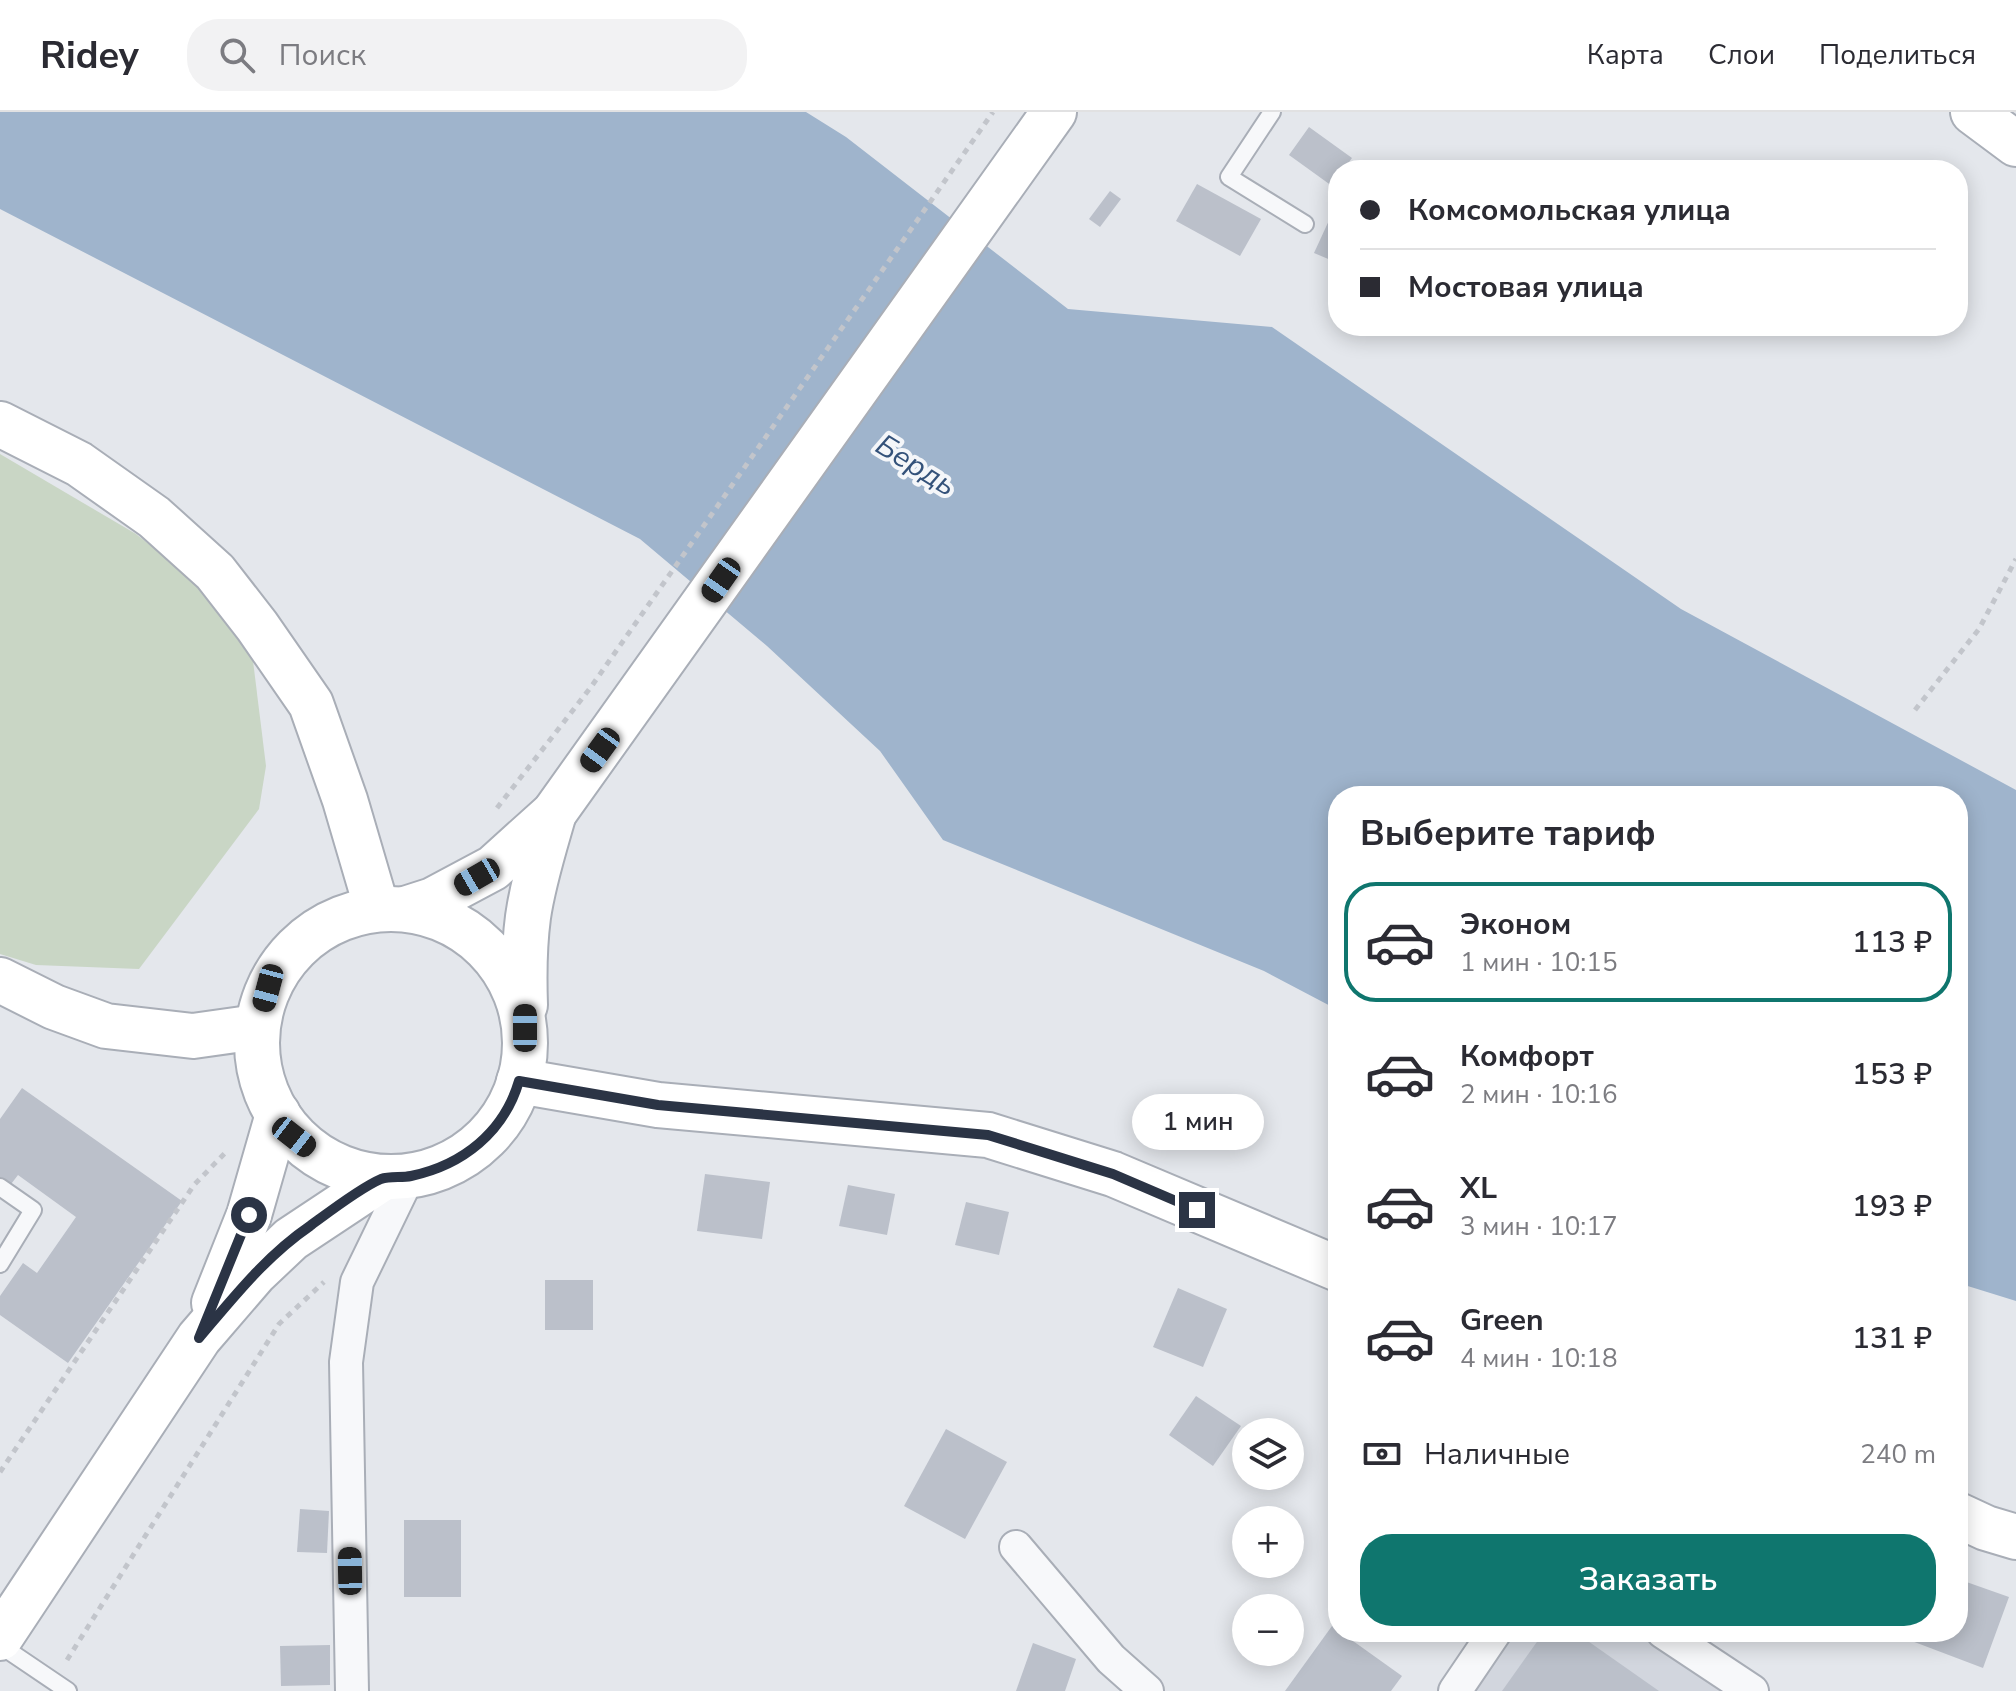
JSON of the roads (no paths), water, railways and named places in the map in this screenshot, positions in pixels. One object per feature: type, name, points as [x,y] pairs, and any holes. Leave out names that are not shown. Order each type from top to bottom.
[{"type":"main road","points":[[1973,112],[2016,144]]},
{"type":"main road","points":[[554,813],[535,879],[528,917],[524,958],[524,1063],[515,1096],[497,1127],[472,1151],[442,1168],[395,1178],[358,1174],[325,1161],[294,1137],[271,1106],[258,1067],[257,1027],[268,988],[283,964],[301,943],[337,921],[433,900],[493,868],[554,813],[1042,128]]},
{"type":"main road","points":[[0,424],[79,464],[154,517],[215,572],[311,704],[345,800],[391,909]]},
{"type":"main road","points":[[391,909],[423,912],[469,933],[497,959],[516,991],[525,1028]]},
{"type":"main road","points":[[0,980],[54,1007],[106,1026],[193,1036],[257,1027]]},
{"type":"main road","points":[[519,1081],[658,1105],[988,1135],[1113,1174],[1328,1265]]},
{"type":"main road","points":[[199,1338],[249,1215],[278,1114]]},
{"type":"main road","points":[[0,1638],[199,1338],[255,1273],[291,1239],[395,1178]]},
{"type":"main road","points":[[1968,1519],[2016,1537]]},
{"type":"street","points":[[352,1691],[346,1362],[357,1282],[395,1178]]},
{"type":"street","points":[[1016,1547],[1111,1659],[1147,1691]]},
{"type":"street","points":[[1455,1691],[1488,1642]]},
{"type":"street","points":[[1678,1642],[1752,1691]]},
{"type":"lane","points":[[1272,112],[1229,177],[1305,224]]},
{"type":"lane","points":[[0,1187],[33,1210],[0,1264]]},
{"type":"lane","points":[[0,1645],[61,1686]]},
{"type":"water","name":"Бердь","points":[[0,112],[806,112],[846,137],[1068,309],[1272,327],[1681,609],[2016,790],[2016,1301],[1968,1286],[1968,786],[1328,786],[1328,1005],[1264,971],[943,840],[880,751],[767,646],[640,539],[0,209]]}]
